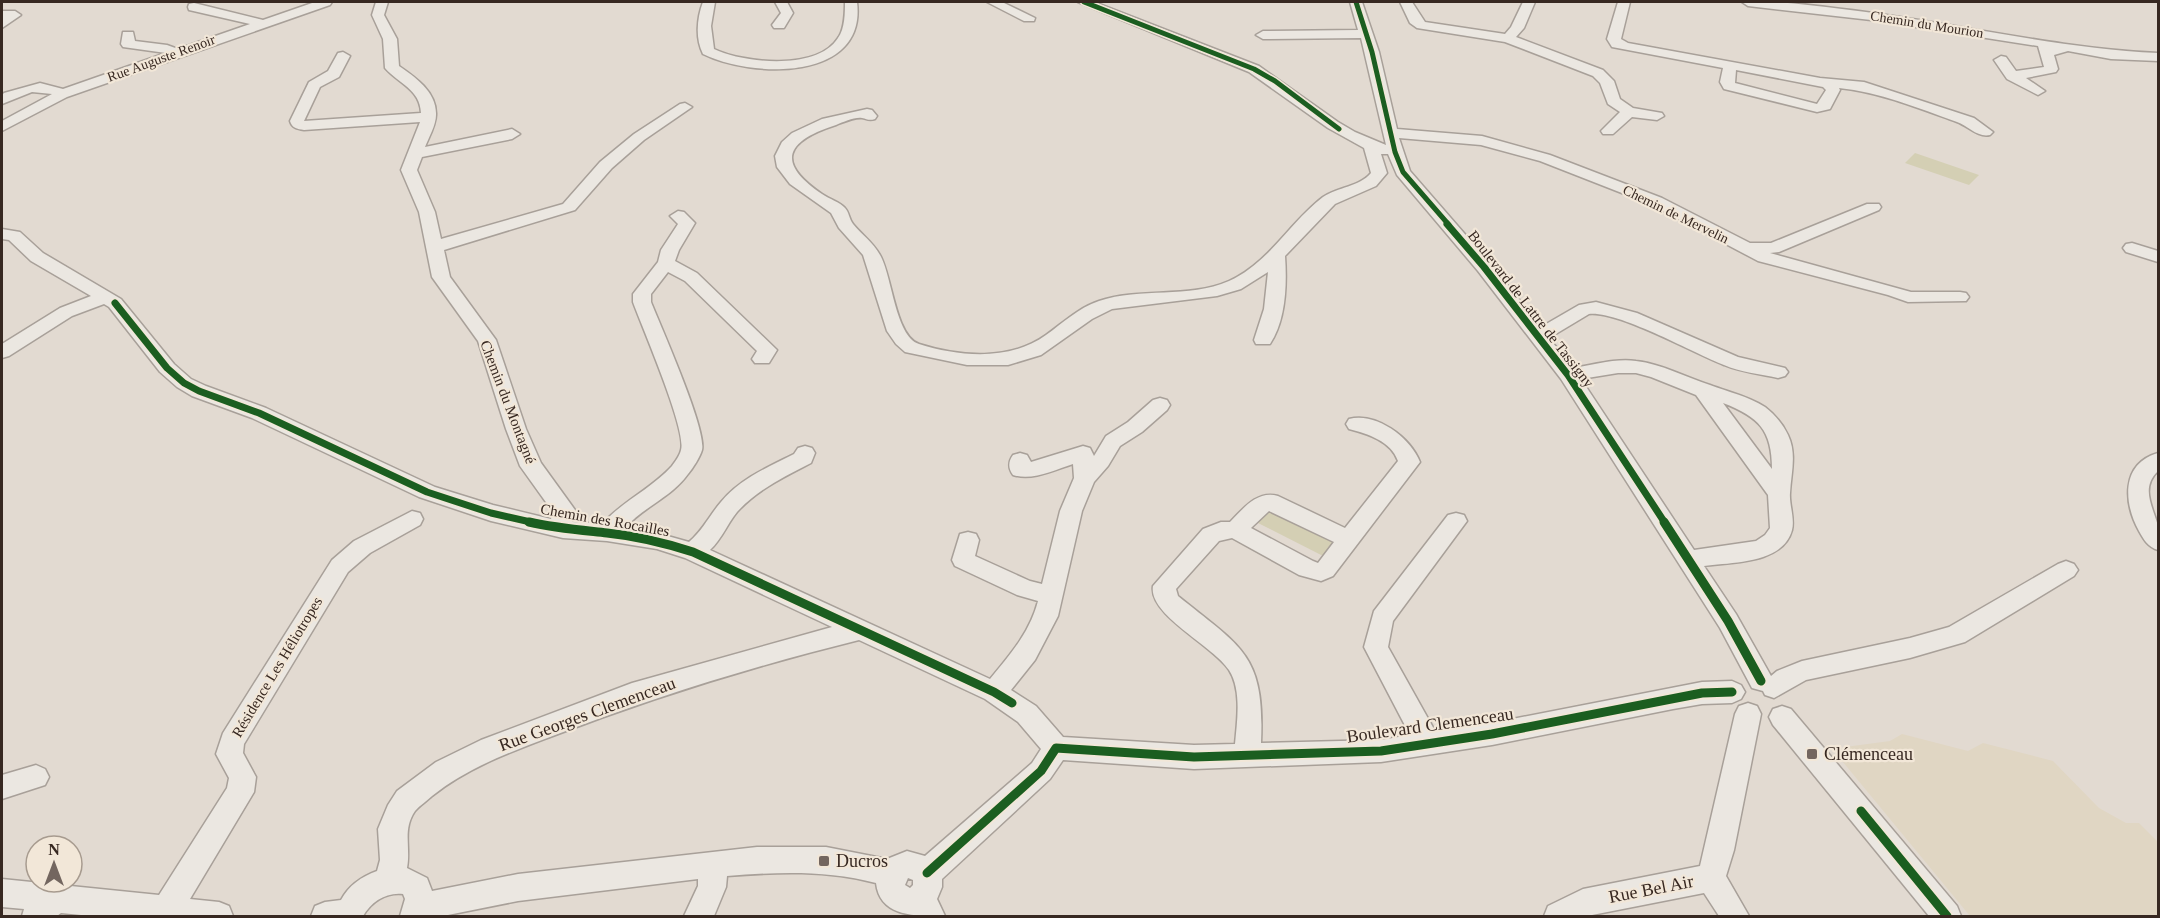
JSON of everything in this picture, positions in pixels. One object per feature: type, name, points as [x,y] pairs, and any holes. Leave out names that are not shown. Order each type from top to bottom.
[{"type":"street","name":"Rue Auguste Renoir","points":[[2,127],[62,94],[326,2]]},
{"type":"street","points":[[343,56],[334,74],[314,85],[297,121],[298,124],[304,126],[429,117],[425,96],[415,84],[392,68],[390,39],[378,15],[382,2]]},
{"type":"street","points":[[709,2],[706,13],[705,41],[708,51],[734,64],[766,66],[811,59],[844,41],[851,2]]},
{"type":"street","points":[[779,25],[788,13],[781,2]]},
{"type":"street","points":[[993,2],[1029,18]]},
{"type":"street","name":"Chemin de Mervelin","points":[[1084,2],[1254,69],[1275,81],[1346,133],[1371,146],[1392,142],[1482,141],[1545,158],[1656,201],[1764,257],[1894,291],[1908,297],[1960,297]]},
{"type":"street","name":"Boulevard de Lattre de Tassigny","points":[[1356,2],[1367,34],[1392,142],[1403,172],[1484,267],[1568,375],[1768,685],[1786,704],[1782,717]]},
{"type":"street","points":[[1406,2],[1417,23],[1422,25],[1508,38],[1598,73],[1607,81],[1613,100],[1629,112],[1657,116]]},
{"type":"street","points":[[1508,38],[1517,28],[1529,2]]},
{"type":"street","points":[[1624,2],[1614,39],[1617,44],[1828,83],[1863,86],[1930,107],[1969,122],[1985,132]]},
{"type":"street","name":"Chemin du Mourion","points":[[1748,2],[1871,16],[2051,48],[2111,55],[2158,57]]},
{"type":"street","points":[[194,7],[261,23]]},
{"type":"street","points":[[2,15],[15,15],[2,24]]},
{"type":"street","points":[[1263,35],[1367,34]]},
{"type":"street","points":[[128,35],[128,44],[167,49],[176,54]]},
{"type":"street","points":[[2012,76],[2051,69],[2051,48]]},
{"type":"street","points":[[2001,60],[2012,76],[2038,92]]},
{"type":"street","points":[[1730,66],[1727,82],[1729,87],[1817,108],[1825,106],[1833,90],[1828,83]]},
{"type":"street","points":[[2,100],[19,92],[39,87],[55,88],[62,94]]},
{"type":"street","points":[[434,247],[570,207],[614,158],[639,137],[685,107]]},
{"type":"street","points":[[1608,131],[1629,112]]},
{"type":"street","points":[[839,211],[822,201],[794,177],[785,167],[783,156],[791,141],[811,129],[849,116],[867,113],[870,116],[842,123],[801,143],[794,157],[800,169],[836,199],[839,211],[840,220],[875,259],[893,328],[910,347],[960,360],[1009,359],[1034,351],[1080,316],[1107,305],[1133,300],[1202,294],[1230,287],[1251,276],[1276,256],[1330,200],[1375,181],[1379,173],[1371,146]]},
{"type":"street","name":"Chemin du Montagné","points":[[429,117],[410,170],[427,212],[441,277],[465,313],[487,340],[516,429],[531,466],[560,519],[608,533]]},
{"type":"street","points":[[414,154],[512,134]]},
{"type":"street","points":[[1745,249],[1773,248],[1873,207]]},
{"type":"street","points":[[608,533],[627,511],[657,491],[680,470],[692,449],[689,426],[642,302],[642,294],[666,263],[670,250],[687,223],[678,216]]},
{"type":"street","name":"Chemin des Rocailles","points":[[2,234],[14,236],[37,257],[115,303],[167,368],[199,392],[252,410],[427,492],[491,513],[560,519]]},
{"type":"street","points":[[2133,248],[2158,257]]},
{"type":"street","points":[[1263,340],[1275,309],[1278,280],[1276,256]]},
{"type":"street","points":[[666,263],[691,278],[767,350],[762,359]]},
{"type":"street","points":[[2,352],[66,312],[105,297]]},
{"type":"street","points":[[1537,337],[1585,309],[1596,308],[1630,317],[1733,362],[1778,372]]},
{"type":"street","points":[[1568,375],[1618,367],[1636,367],[1657,372],[1746,404],[1765,416],[1775,428],[1783,476],[1779,494],[1781,529],[1773,541],[1761,549],[1687,560]]},
{"type":"street","points":[[1703,390],[1779,494]]},
{"type":"street","points":[[994,692],[1026,653],[1047,616],[1071,511],[1085,478],[1101,461],[1113,441],[1135,427],[1160,405]]},
{"type":"street","points":[[1248,757],[1250,696],[1240,666],[1229,652],[1168,602],[1164,592],[1165,586],[1210,535],[1221,530],[1235,530],[1307,569],[1321,572],[1330,567],[1409,462],[1407,453],[1398,443],[1370,427],[1356,424]]},
{"type":"street","points":[[693,552],[710,537],[729,507],[759,480],[804,458],[805,453]]},
{"type":"street","points":[[1020,460],[1020,470],[1031,470],[1083,453],[1085,478]]},
{"type":"street","points":[[2157,539],[2139,508],[2137,489],[2143,473],[2158,460]]},
{"type":"street","points":[[1235,530],[1258,507],[1270,502],[1349,540]]},
{"type":"street","name":"Résidence Les Héliotropes","points":[[165,912],[240,792],[243,777],[229,754],[232,741],[252,705],[340,566],[362,547],[411,519]]},
{"type":"street","points":[[1428,744],[1376,646],[1382,618],[1456,521]]},
{"type":"street","name":"Chemin des Rocailles","points":[[608,533],[657,541],[693,552],[994,692],[1027,714],[1056,748]]},
{"type":"street","points":[[968,540],[963,560],[1024,589],[1050,595]]},
{"type":"street","points":[[1735,916],[1711,878],[1720,850],[1740,703],[1734,686],[1744,680],[1768,685],[1802,671],[1910,648],[1956,635],[2066,570]]},
{"type":"street","name":"Rue Georges Clemenceau","points":[[390,879],[394,860],[392,829],[398,814],[407,800],[445,770],[490,748],[632,694],[790,647],[860,630]]},
{"type":"street","name":"Boulevard Clemenceau","points":[[1056,748],[1194,757],[1381,751],[1492,734],[1702,693],[1740,703]]},
{"type":"street","points":[[1740,703],[1766,720],[1782,717],[1947,916]]},
{"type":"street","points":[[415,913],[456,899],[527,887],[770,859],[849,863],[893,874],[890,886],[895,897],[906,901],[925,896],[1041,771],[1056,748]]},
{"type":"street","points":[[2,787],[36,777]]},
{"type":"street","points":[[699,916],[712,887],[713,864]]},
{"type":"street","name":"Rue Bel Air","points":[[1558,916],[1583,903],[1711,878]]},
{"type":"street","points":[[340,916],[360,895],[380,882],[390,879],[408,881],[415,885],[419,900],[415,913]]},
{"type":"street","points":[[2,893],[45,908],[219,916]]},
{"type":"shaded area","points":[[1915,153],[1979,175],[1969,185],[1905,163]]},
{"type":"shaded area","points":[[1270,509],[1339,543],[1327,558],[1258,523]]},
{"type":"shaded area","points":[[1902,734],[1968,751],[1983,743],[2053,761],[2099,808],[2126,823],[2139,823],[2158,842],[2158,916],[1970,916],[1838,756],[1845,747],[1890,741]]},
{"type":"cycle path","points":[[1084,2],[1254,69],[1275,81],[1339,129]]},
{"type":"cycle path","points":[[1356,2],[1372,52],[1395,152],[1403,172],[1484,267],[1568,375],[1728,621],[1761,681]]},
{"type":"cycle path","points":[[115,303],[167,368],[184,383],[199,391],[259,413],[427,492],[491,513],[563,530],[607,533],[657,541],[693,552],[994,692],[1012,703]]},
{"type":"cycle path","points":[[927,873],[1041,771],[1056,748],[1194,757],[1381,751],[1492,734],[1702,693],[1732,692]]},
{"type":"cycle path","points":[[1861,811],[1947,916]]},
{"type":"place","name":"Clémenceau","points":[[1812,754]]},
{"type":"place","name":"Ducros","points":[[824,861]]}]
